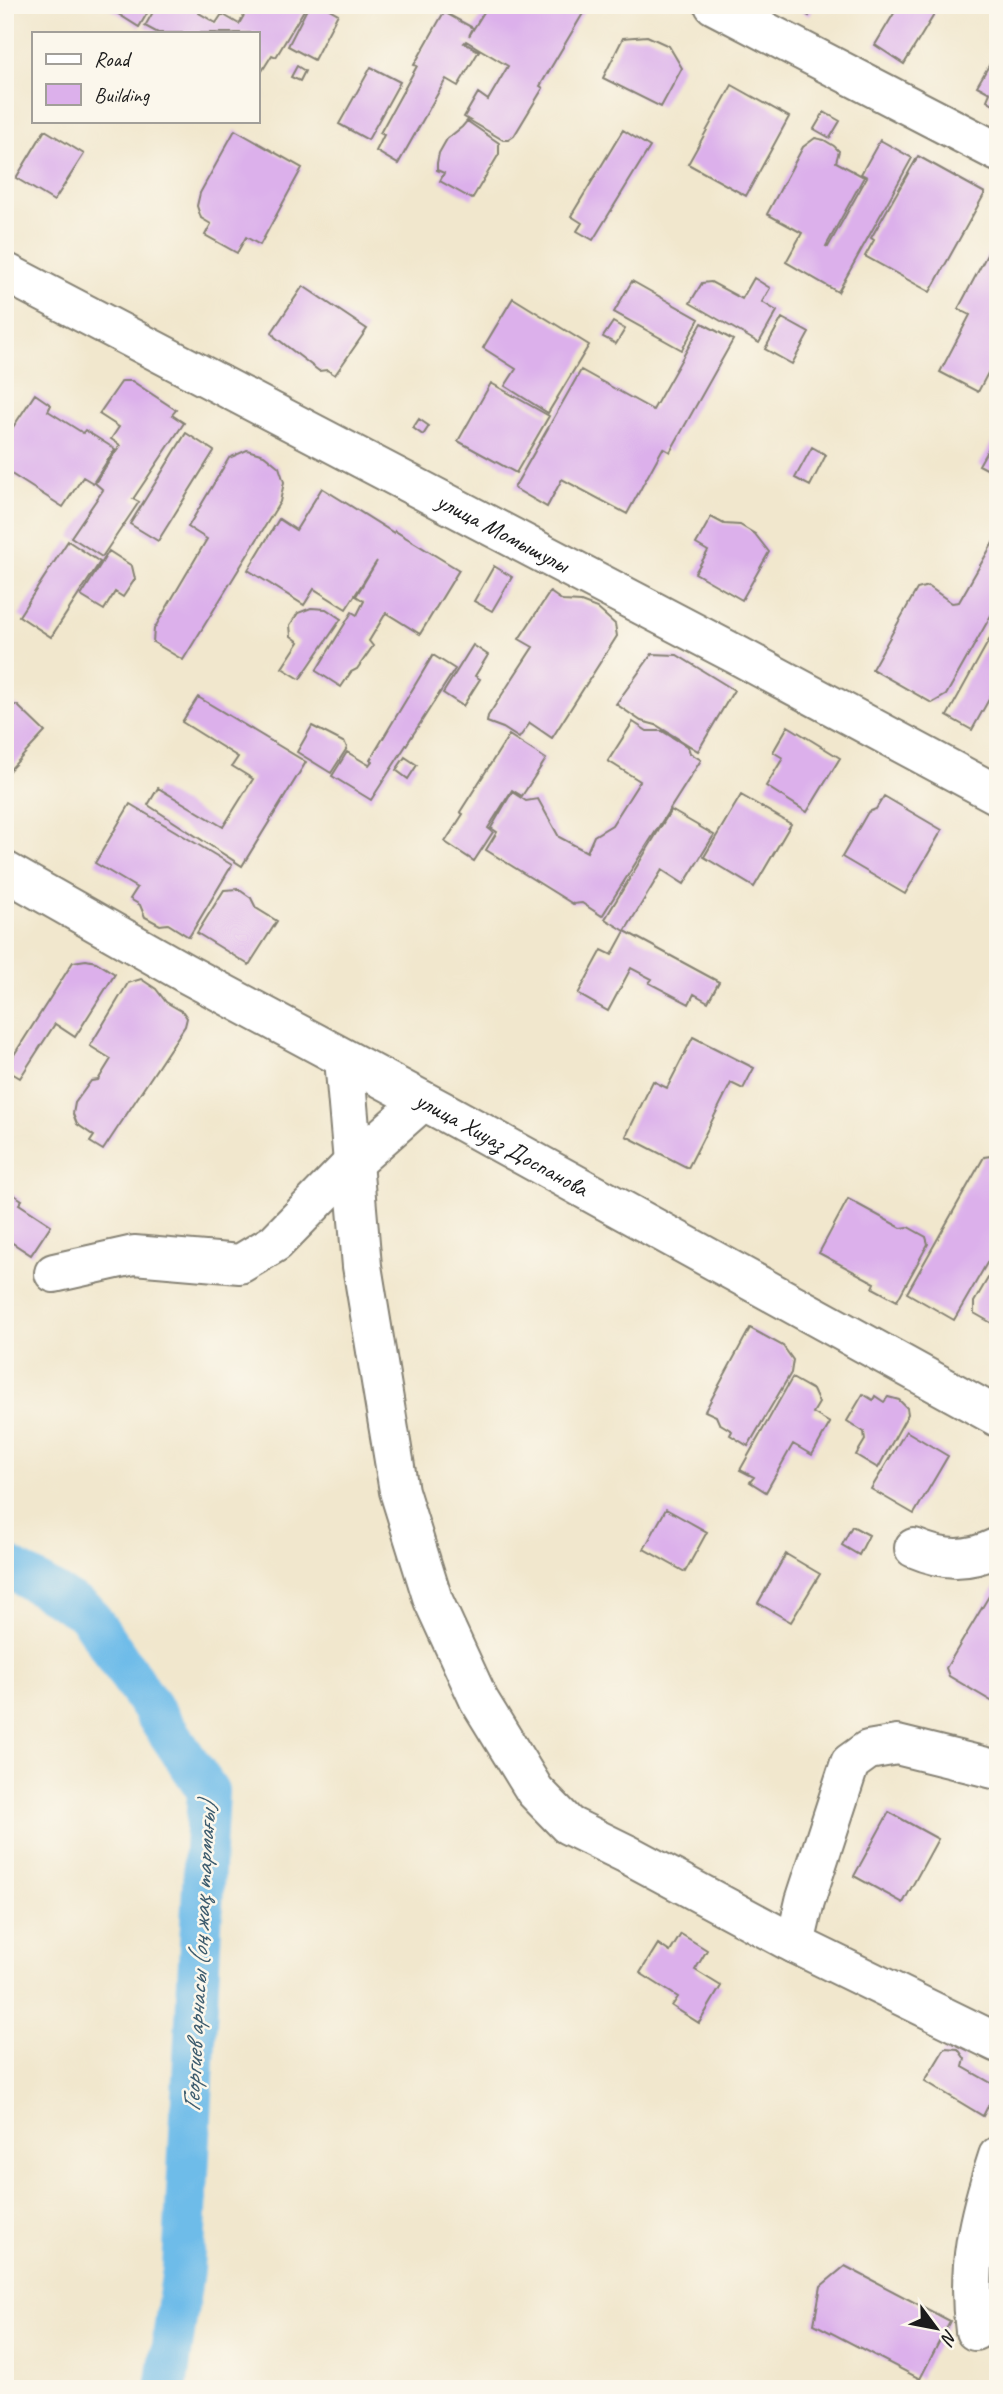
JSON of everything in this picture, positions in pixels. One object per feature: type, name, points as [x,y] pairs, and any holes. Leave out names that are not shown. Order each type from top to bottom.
[{"type":"street","points":[[714,5],[998,152]]},
{"type":"street","name":"улица Момышулы","points":[[5,272],[727,649],[998,794]]},
{"type":"street","name":"улица Хиуаз Доспанова","points":[[5,871],[185,973],[998,1417]]},
{"type":"street","points":[[344,1059],[362,1266],[399,1491],[433,1600],[479,1700],[536,1791],[568,1825],[795,1944],[998,2043]]},
{"type":"street","points":[[54,1273],[134,1255],[240,1264],[275,1243],[354,1162],[423,1101]]},
{"type":"street","points":[[914,1548],[937,1558],[978,1556],[998,1547]]},
{"type":"street","points":[[795,1944],[805,1901],[850,1763],[868,1750],[897,1745],[998,1770]]},
{"type":"street","points":[[975,2331],[971,2304],[972,2264],[983,2202],[998,2156]]},
{"type":"building","points":[[104,5],[152,5],[139,27]]},
{"type":"building","points":[[157,5],[196,5],[201,8],[199,13],[216,23],[222,14],[239,24],[250,5],[307,5],[276,57],[272,55],[259,76],[259,32],[156,32],[145,26]]},
{"type":"building","points":[[309,5],[322,5],[338,14],[314,60],[288,46]]},
{"type":"building","points":[[474,5],[588,5],[514,136],[503,140],[464,117],[478,93],[488,100],[508,66],[466,41],[464,43],[479,51],[458,86],[446,79],[398,164],[376,151],[384,135],[380,133],[444,12],[473,28],[469,36],[484,12]]},
{"type":"building","points":[[791,5],[815,5],[809,16]]},
{"type":"building","points":[[899,5],[940,5],[904,64],[875,45]]},
{"type":"building","points":[[647,36],[669,46],[682,68],[661,107],[603,78],[623,38]]},
{"type":"building","points":[[998,50],[998,107],[987,100],[990,93],[977,86]]},
{"type":"building","points":[[297,66],[305,71],[300,81],[291,77]]},
{"type":"building","points":[[371,67],[400,82],[368,140],[339,124]]},
{"type":"building","points":[[732,85],[789,117],[746,196],[688,164]]},
{"type":"building","points":[[824,112],[840,121],[830,138],[814,129]]},
{"type":"building","points":[[467,121],[499,143],[499,154],[472,199],[440,181],[444,173],[437,170],[439,153],[447,139]]},
{"type":"building","points":[[45,130],[84,154],[54,201],[16,178]]},
{"type":"building","points":[[235,130],[302,168],[260,245],[246,237],[237,253],[205,235],[211,224],[201,218],[197,206],[200,193]]},
{"type":"building","points":[[623,130],[650,147],[593,240],[577,231],[582,223],[571,216]]},
{"type":"building","points":[[815,138],[824,140],[839,151],[836,162],[864,177],[826,246],[828,247],[867,177],[861,174],[880,140],[912,158],[838,292],[786,262],[802,233],[767,214],[803,147]]},
{"type":"building","points":[[918,156],[985,193],[930,292],[865,256],[874,240],[871,238]]},
{"type":"building","points":[[998,234],[998,354],[978,392],[940,372],[970,315],[958,309]]},
{"type":"building","points":[[754,278],[770,288],[762,302],[777,311],[759,343],[690,303],[702,283],[711,282],[742,299]]},
{"type":"building","points":[[632,281],[699,319],[682,350],[614,312]]},
{"type":"building","points":[[303,286],[367,329],[335,375],[327,370],[319,371],[272,332]]},
{"type":"building","points":[[513,298],[589,345],[548,413],[505,386],[516,369],[483,348]]},
{"type":"building","points":[[782,318],[809,333],[792,364],[765,349]]},
{"type":"building","points":[[613,322],[625,329],[616,344],[603,337]]},
{"type":"building","points":[[702,323],[733,340],[670,452],[663,448],[627,514],[562,479],[547,507],[514,488],[581,370],[653,410]]},
{"type":"building","points":[[122,381],[132,381],[176,410],[172,415],[184,423],[133,499],[139,502],[102,557],[71,537],[103,490],[95,483],[120,445],[111,439],[119,427],[99,414]]},
{"type":"building","points":[[491,383],[549,416],[516,473],[458,441]]},
{"type":"building","points":[[35,394],[51,405],[48,411],[115,449],[93,483],[83,477],[63,507],[5,470],[5,439]]},
{"type":"building","points":[[419,419],[429,426],[423,435],[413,428]]},
{"type":"building","points":[[998,431],[998,475],[979,465]]},
{"type":"building","points":[[186,433],[214,451],[158,541],[130,524]]},
{"type":"building","points":[[812,447],[826,455],[810,486],[795,478]]},
{"type":"building","points":[[247,450],[264,455],[279,467],[284,482],[280,502],[183,660],[153,642],[154,629],[207,539],[188,527],[229,458]]},
{"type":"building","points":[[322,488],[459,570],[420,634],[386,613],[369,641],[373,646],[341,687],[316,671],[352,612],[357,615],[364,601],[356,596],[377,561],[346,609],[314,589],[304,605],[248,570],[279,519],[296,530]]},
{"type":"building","points":[[711,517],[724,524],[740,525],[755,534],[769,552],[742,600],[695,573],[708,551],[696,544]]},
{"type":"building","points":[[998,534],[998,603],[946,695],[932,703],[872,669],[917,589],[928,586],[952,603],[959,602]]},
{"type":"building","points":[[68,541],[100,562],[51,637],[19,616]]},
{"type":"building","points":[[109,551],[132,566],[135,579],[123,597],[115,592],[104,610],[81,596]]},
{"type":"building","points":[[494,566],[512,577],[492,611],[474,601]]},
{"type":"building","points":[[550,592],[563,601],[581,602],[597,608],[615,624],[617,636],[552,738],[530,723],[519,738],[487,722],[488,716],[533,647],[519,639]]},
{"type":"building","points":[[311,608],[326,609],[341,619],[300,679],[282,668],[299,642],[291,636],[290,625],[298,613]]},
{"type":"building","points":[[998,624],[998,683],[972,730],[947,716]]},
{"type":"building","points":[[473,645],[488,655],[475,676],[480,679],[463,706],[443,693]]},
{"type":"building","points":[[652,654],[677,655],[734,690],[698,751],[656,725],[641,721],[616,704]]},
{"type":"building","points":[[433,655],[455,669],[371,800],[332,776],[347,752],[369,765]]},
{"type":"building","points":[[198,697],[306,762],[242,866],[148,805],[158,788],[223,827],[253,779],[232,766],[238,757],[182,722]]},
{"type":"building","points":[[17,705],[45,732],[5,775],[5,706]]},
{"type":"building","points":[[633,722],[647,731],[662,731],[688,747],[690,753],[701,760],[602,916],[582,903],[573,904],[486,850],[497,832],[491,828],[512,792],[526,801],[538,799],[559,837],[587,852],[594,836],[612,825],[640,781],[608,761]]},
{"type":"building","points":[[312,726],[345,743],[347,748],[331,773],[297,752]]},
{"type":"building","points":[[788,726],[840,758],[807,812],[766,786],[783,758],[773,752]]},
{"type":"building","points":[[509,735],[546,759],[522,796],[512,790],[488,828],[493,832],[474,861],[445,842],[463,814],[460,812]]},
{"type":"building","points":[[405,757],[417,765],[408,779],[396,770]]},
{"type":"building","points":[[741,795],[791,824],[754,887],[704,857]]},
{"type":"building","points":[[884,796],[942,830],[905,894],[842,857],[868,812],[876,809]]},
{"type":"building","points":[[130,804],[232,865],[189,937],[168,924],[160,925],[145,917],[140,905],[130,899],[137,888],[95,863]]},
{"type":"building","points":[[671,810],[714,835],[684,884],[662,870],[625,931],[605,919]]},
{"type":"building","points":[[238,889],[251,898],[256,908],[277,921],[249,965],[197,933],[224,890]]},
{"type":"building","points":[[625,931],[719,982],[708,1002],[694,994],[689,1004],[649,983],[652,979],[631,968],[608,1011],[578,994],[602,950],[612,955]]},
{"type":"building","points":[[73,962],[96,962],[115,974],[75,1037],[55,1024],[20,1078],[5,1069]]},
{"type":"building","points":[[141,979],[187,1018],[185,1026],[103,1150],[90,1142],[94,1136],[77,1124],[73,1114],[75,1103],[91,1081],[98,1080],[111,1059],[90,1046],[128,983]]},
{"type":"building","points":[[693,1037],[754,1068],[743,1089],[731,1083],[688,1168],[626,1136],[653,1081],[667,1088]]},
{"type":"building","points":[[998,1155],[998,1244],[954,1320],[907,1293],[984,1157]]},
{"type":"building","points":[[8,1191],[22,1200],[19,1204],[51,1225],[31,1255],[5,1238],[5,1194]]},
{"type":"building","points":[[848,1199],[901,1228],[908,1227],[926,1237],[928,1244],[897,1301],[873,1288],[875,1283],[819,1253]]},
{"type":"building","points":[[998,1261],[998,1320],[995,1325],[974,1313],[974,1302]]},
{"type":"building","points":[[750,1328],[783,1346],[793,1360],[791,1373],[748,1446],[730,1435],[732,1431],[719,1423],[716,1416],[705,1411]]},
{"type":"building","points":[[792,1378],[813,1390],[819,1403],[813,1413],[830,1423],[812,1455],[793,1444],[766,1492],[750,1482],[754,1477],[740,1470]]},
{"type":"building","points":[[863,1394],[873,1400],[875,1396],[884,1402],[888,1397],[899,1400],[907,1408],[908,1414],[878,1468],[856,1455],[865,1440],[864,1432],[847,1421]]},
{"type":"building","points":[[906,1431],[948,1456],[914,1514],[871,1489]]},
{"type":"building","points":[[666,1509],[707,1532],[685,1572],[644,1549]]},
{"type":"building","points":[[852,1526],[869,1535],[859,1555],[842,1545]]},
{"type":"building","points":[[786,1554],[820,1574],[791,1622],[758,1603]]},
{"type":"building","points":[[998,1581],[998,1705],[949,1676],[946,1668]]},
{"type":"building","points":[[889,1812],[938,1839],[903,1903],[854,1876]]},
{"type":"building","points":[[681,1934],[707,1950],[695,1970],[721,1986],[699,2023],[672,2006],[678,1997],[640,1973],[658,1944],[670,1952]]},
{"type":"building","points":[[945,2048],[958,2049],[965,2059],[963,2067],[998,2087],[983,2116],[925,2081]]},
{"type":"building","points":[[845,2266],[950,2321],[920,2379],[814,2324],[821,2286]]},
{"type":"waterway","name":"Георгиев арнасы (оң жақ тармағы)","points":[[5,1565],[87,1613],[208,1791],[183,2269],[166,2389]]}]
